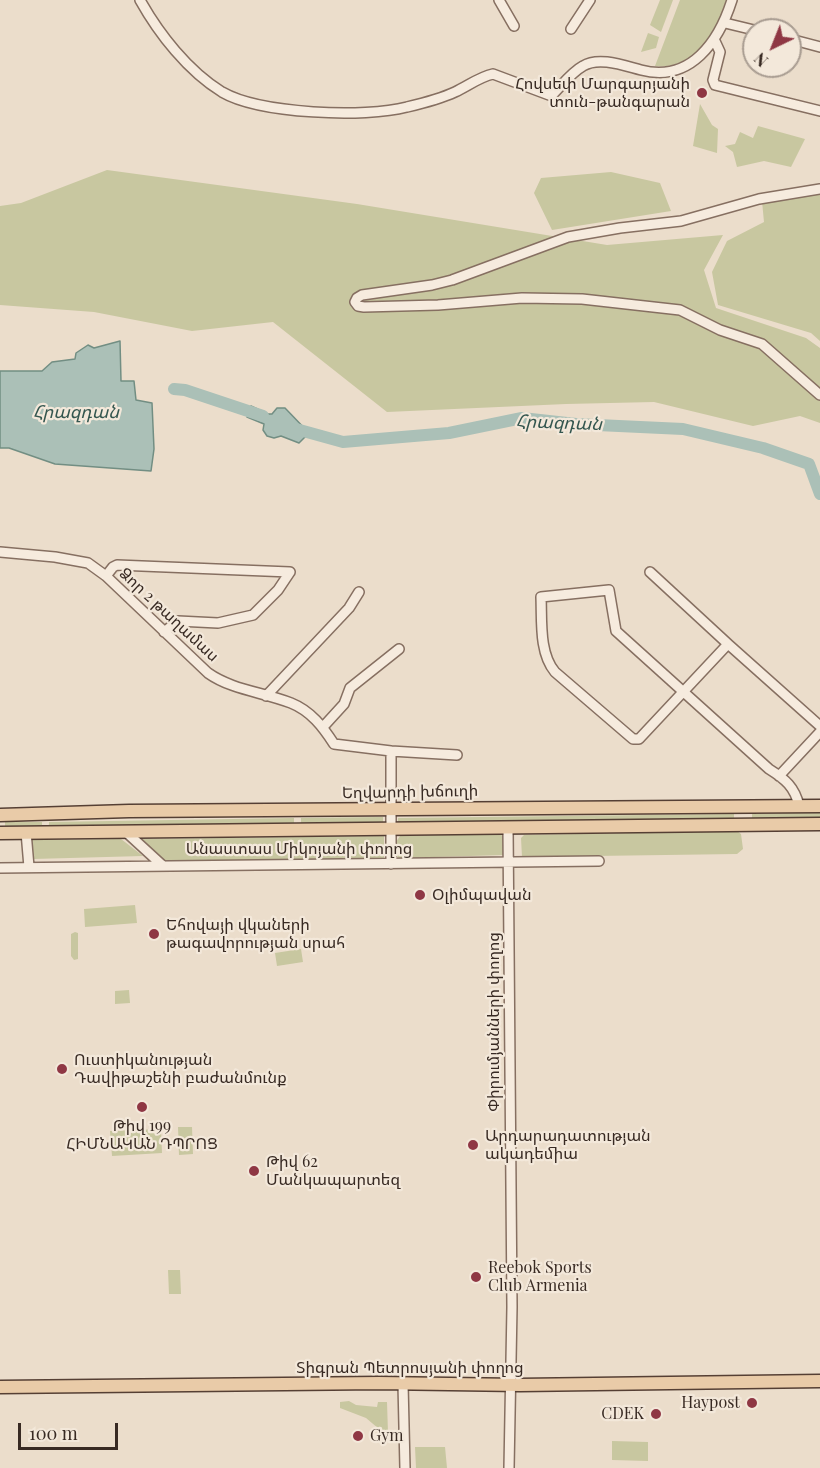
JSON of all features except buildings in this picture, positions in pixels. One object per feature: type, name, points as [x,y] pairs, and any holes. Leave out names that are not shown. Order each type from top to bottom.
[{"type":"main road","points":[[746,824],[747,806]]},
{"type":"main road","name":"Եղվարդի խճուղի","points":[[0,815],[43,812],[820,806]]},
{"type":"main road","points":[[0,815],[0,833],[820,825]]},
{"type":"main road","name":"Տիգրան Պետրոսյանի փողոց","points":[[0,1387],[509,1387],[820,1383]]},
{"type":"main road","name":"Տիգրան Պետրոսյանի փողոց","points":[[0,1394],[403,1386]]},
{"type":"street","points":[[140,0],[172,47],[222,92],[255,103],[319,112],[382,112],[404,108],[435,100],[493,74],[549,95],[553,94],[583,65],[593,63],[623,65],[653,73],[679,70],[696,59],[714,39],[725,23],[732,0]]},
{"type":"street","points":[[499,0],[514,26]]},
{"type":"street","points":[[571,29],[590,0]]},
{"type":"street","points":[[725,23],[742,27]]},
{"type":"street","points":[[714,39],[720,52],[713,80],[715,85],[820,111]]},
{"type":"street","points":[[802,42],[820,47]]},
{"type":"street","points":[[820,189],[759,199],[681,221],[568,237],[452,280],[362,295],[355,302],[358,306],[364,307],[438,305],[522,298],[582,299],[680,310],[720,330],[762,344],[820,395]]},
{"type":"street","points":[[0,552],[55,557],[88,563],[106,576]]},
{"type":"street","name":"Ձոր 2 թաղամաս","points":[[164,632],[178,621],[218,623],[253,615],[278,590],[290,572],[117,565],[112,567],[106,576],[164,632],[208,673],[220,681],[292,704],[312,716],[324,727],[334,744],[392,751]]},
{"type":"street","points":[[650,572],[820,726]]},
{"type":"street","points":[[728,644],[683,692],[639,739],[633,739],[548,664],[544,651],[541,597],[609,590],[616,631],[683,692],[769,769],[795,791],[799,806]]},
{"type":"street","points":[[266,696],[349,608],[359,592]]},
{"type":"street","points":[[324,727],[344,704],[350,688],[399,649]]},
{"type":"street","points":[[779,776],[820,732]]},
{"type":"street","points":[[391,864],[392,751],[457,755]]},
{"type":"street","name":"Փիրումյանների փողոց","points":[[508,828],[512,1307],[509,1468]]},
{"type":"street","points":[[26,832],[29,867]]},
{"type":"street","points":[[126,832],[162,865]]},
{"type":"street","name":"Անաստաս Միկոյանի փողոց","points":[[0,868],[599,861]]},
{"type":"street","points":[[403,1386],[405,1468]]},
{"type":"green space","points":[[660,0],[673,0],[661,32],[650,25]]},
{"type":"green space","points":[[680,0],[726,0],[717,24],[702,46],[681,62],[669,66],[655,66]]},
{"type":"green space","points":[[648,33],[659,37],[656,48],[641,52]]},
{"type":"green space","points":[[700,104],[712,125],[718,129],[717,153],[693,146]]},
{"type":"green space","points":[[758,126],[805,139],[791,167],[764,161],[737,167],[733,152],[725,146],[735,144],[740,132],[753,138]]},
{"type":"green space","points":[[107,170],[357,204],[607,245],[723,235],[704,270],[716,308],[806,338],[820,348],[820,423],[800,416],[753,426],[654,402],[387,412],[273,322],[192,331],[94,312],[0,305],[0,206],[21,203]]},
{"type":"green space","points":[[611,172],[660,183],[671,211],[552,230],[534,193],[541,178]]},
{"type":"green space","points":[[820,192],[820,341],[811,333],[718,305],[712,272],[727,241],[764,222],[762,201]]},
{"type":"green space","points":[[820,812],[820,818],[752,818],[752,814]]},
{"type":"green space","points":[[734,814],[734,818],[398,822],[398,818]]},
{"type":"green space","points":[[383,817],[383,823],[301,824],[301,818]]},
{"type":"green space","points":[[294,818],[294,823],[49,826],[49,822]]},
{"type":"green space","points":[[5,822],[42,822],[42,827],[5,827]]},
{"type":"green space","points":[[737,831],[741,834],[743,849],[737,854],[522,857],[521,838],[524,835]]},
{"type":"green space","points":[[498,833],[503,836],[504,855],[400,858],[396,856],[396,842],[400,836]]},
{"type":"green space","points":[[384,836],[384,860],[164,861],[140,839]]},
{"type":"green space","points":[[121,839],[143,856],[33,859],[32,840]]},
{"type":"green space","points":[[135,905],[137,923],[85,927],[84,909]]},
{"type":"green space","points":[[78,933],[78,959],[74,960],[71,956],[71,934]]},
{"type":"green space","points":[[301,949],[303,962],[277,966],[275,953]]},
{"type":"green space","points":[[129,990],[130,1003],[115,1004],[115,991]]},
{"type":"green space","points":[[178,1127],[192,1127],[193,1154],[179,1155]]},
{"type":"green space","points":[[161,1129],[162,1153],[112,1156],[110,1131]]},
{"type":"green space","points":[[168,1270],[180,1270],[181,1294],[169,1294]]},
{"type":"green space","points":[[349,1401],[356,1405],[377,1407],[378,1402],[387,1402],[388,1433],[385,1434],[366,1418],[340,1408],[340,1402]]},
{"type":"green space","points":[[612,1441],[648,1442],[648,1461],[612,1460]]},
{"type":"green space","points":[[415,1447],[445,1447],[447,1468],[416,1468]]},
{"type":"water","name":"Հրազդան","points":[[120,341],[121,381],[134,381],[136,400],[152,403],[154,449],[151,471],[55,464],[9,448],[0,448],[0,371],[42,371],[52,362],[75,359],[76,353],[88,345],[94,348]]},
{"type":"water","points":[[251,406],[268,414],[272,414],[277,408],[285,408],[309,433],[299,443],[281,436],[274,438],[267,436],[263,430],[264,424],[247,417]]},
{"type":"waterway","name":"Հրազդան","points":[[174,389],[185,390],[263,416]]},
{"type":"waterway","name":"Հրազդան","points":[[296,429],[343,442],[449,433],[522,418],[576,424],[683,429],[763,448],[809,464],[820,494]]},
{"type":"place","name":"Հովսեփ Մարգարյանի տուն-թանգարան","points":[[702,93]]},
{"type":"place","name":"Օլիմպավան","points":[[420,895]]},
{"type":"place","name":"Եհովայի վկաների թագավորության սրահ","points":[[154,934]]},
{"type":"place","name":"Ուստիկանության Դավիթաշենի բաժանմունք","points":[[62,1069]]},
{"type":"place","name":"Թիվ 199 ՀԻՄՆԱԿԱՆ ԴՊՐՈՑ","points":[[142,1107]]},
{"type":"place","name":"Արդարադատության ակադեմիա","points":[[473,1145]]},
{"type":"place","name":"Թիվ 62 Մանկապարտեզ","points":[[254,1171]]},
{"type":"place","name":"Reebok Sports Club Armenia","points":[[476,1277]]},
{"type":"place","name":"Haypost","points":[[752,1403]]},
{"type":"place","name":"CDEK","points":[[656,1414]]},
{"type":"place","name":"Gym","points":[[358,1436]]}]
